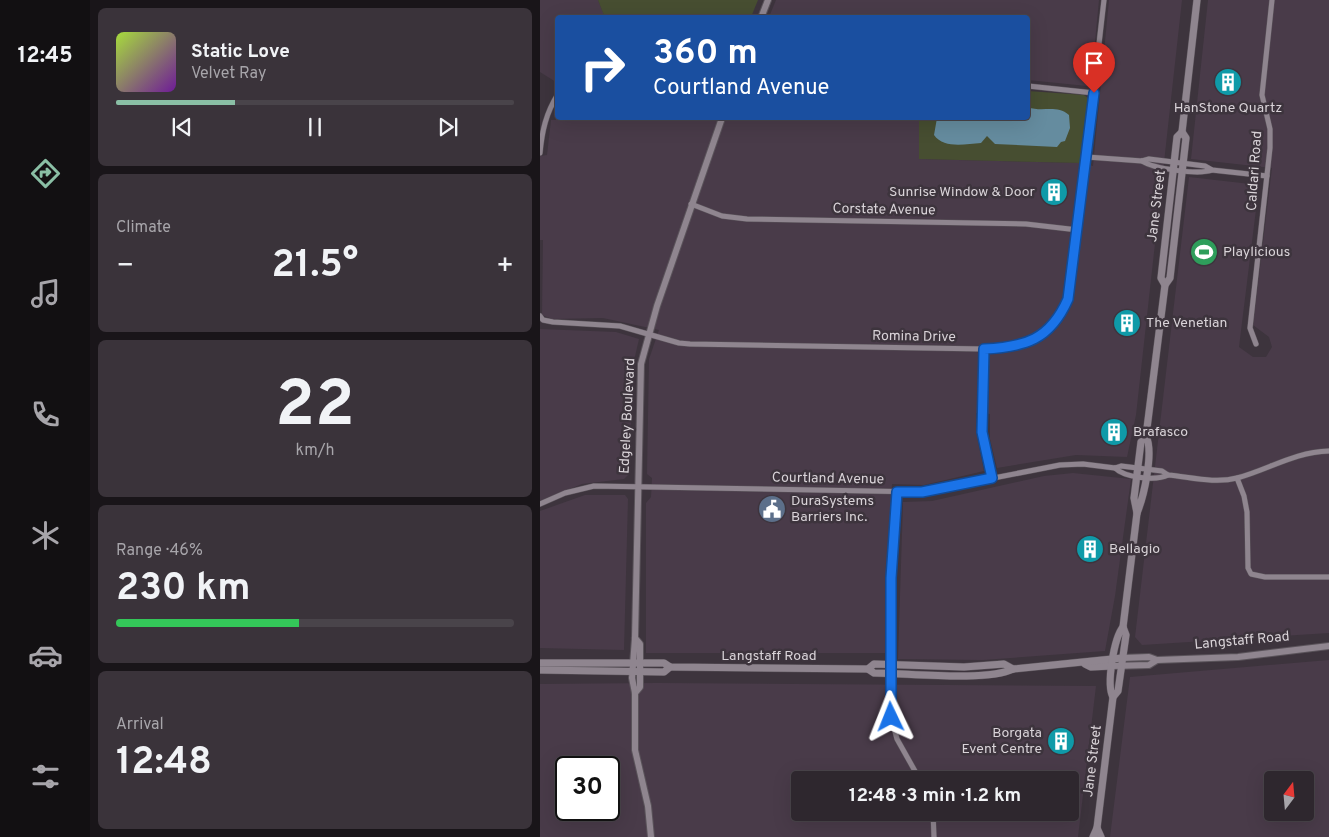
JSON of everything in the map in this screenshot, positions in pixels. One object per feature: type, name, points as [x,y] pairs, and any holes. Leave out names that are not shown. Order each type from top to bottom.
[{"type":"main road","name":"Jane Street","points":[[1165,285],[1161,278],[1177,137],[1182,132],[1197,0]]},
{"type":"main road","name":"Jane Street","points":[[1137,513],[1134,498],[1141,442],[1146,436],[1165,285],[1170,278],[1186,138],[1182,132]]},
{"type":"main road","name":"Jane Street","points":[[1093,837],[1097,828],[1113,697],[1118,691],[1126,634],[1123,627],[1137,513],[1142,500],[1150,443],[1146,436]]},
{"type":"main road","name":"Jane Street","points":[[1113,697],[1109,691],[1113,662],[1118,633],[1123,627]]},
{"type":"main road","name":"Langstaff Road","points":[[540,663],[664,663],[670,667],[868,669],[874,673],[965,675],[1004,673],[1013,669],[1085,664],[1091,660],[1122,662]]},
{"type":"main road","name":"Langstaff Road","points":[[868,669],[874,664],[964,667],[1004,664],[1013,669]]},
{"type":"main road","name":"Langstaff Road","points":[[540,670],[664,672],[670,667]]},
{"type":"main road","points":[[1097,828],[1101,837]]},
{"type":"street","points":[[762,15],[768,0]]},
{"type":"street","name":"Romina Drive","points":[[540,316],[543,320],[553,322],[620,326],[690,344],[984,349],[1019,346],[1042,335],[1054,324],[1068,299],[1087,156],[1104,0]]},
{"type":"street","name":"Caldari Road","points":[[1256,344],[1250,328],[1267,176],[1270,129],[1262,96],[1272,0]]},
{"type":"street","points":[[1030,86],[1094,93]]},
{"type":"street","points":[[540,153],[542,130],[549,108],[555,99]]},
{"type":"street","name":"Edgeley Boulevard","points":[[651,837],[648,806],[635,750],[635,693],[632,688],[636,672],[640,376],[648,334],[690,204],[721,120]]},
{"type":"street","points":[[1087,156],[1142,161],[1149,159],[1204,173],[1212,170],[1267,176]]},
{"type":"street","name":"Corstate Avenue","points":[[690,204],[722,216],[747,220],[1026,224],[1078,230]]},
{"type":"street","points":[[984,349],[982,432],[992,478]]},
{"type":"street","name":"Courtland Avenue","points":[[540,504],[564,493],[588,487],[922,492],[1067,464],[1116,468],[1122,466],[1162,478],[1168,475],[1212,480],[1237,478],[1310,451],[1329,451]]},
{"type":"street","points":[[1237,478],[1246,505],[1248,568],[1252,574],[1265,577],[1329,577]]},
{"type":"street","points":[[897,492],[891,578],[890,673],[893,725],[897,739],[915,771]]},
{"type":"street","name":"Langstaff Road","points":[[1122,662],[1150,665],[1157,660],[1238,657],[1329,646]]},
{"type":"street","points":[[933,821],[934,837]]},
{"type":"shaded area","points":[[540,0],[598,0],[604,15],[555,15],[555,81],[540,72]]},
{"type":"shaded area","points":[[776,0],[1099,0],[1091,84],[1087,86],[1030,80],[1030,15],[770,15]]},
{"type":"shaded area","points":[[1109,0],[1182,0],[1136,415],[1127,457],[1076,455],[997,468],[990,439],[990,414],[976,413],[976,431],[984,471],[924,485],[892,484],[885,653],[646,653],[646,503],[651,497],[652,478],[647,474],[649,359],[659,330],[603,318],[552,319],[542,315],[543,240],[540,240],[540,156],[547,155],[551,120],[919,120],[919,159],[1081,163],[1093,166]]},
{"type":"shaded area","points":[[1208,0],[1329,0],[1329,633],[1142,645],[1135,637],[1189,177],[1259,185],[1239,347],[1253,357],[1266,357],[1272,347],[1269,337],[1253,325],[1272,168],[1191,159]]},
{"type":"shaded area","points":[[540,329],[616,332],[639,339],[633,365],[629,474],[624,479],[582,484],[540,501]]},
{"type":"shaded area","points":[[1073,473],[1131,479],[1115,596],[1105,651],[983,660],[898,659],[903,502],[932,501],[1044,476]]},
{"type":"shaded area","points":[[585,495],[625,495],[628,499],[624,650],[540,648],[540,511]]},
{"type":"shaded area","points":[[1329,660],[1329,837],[1110,837],[1130,677]]},
{"type":"shaded area","points":[[540,684],[1096,686],[1078,837],[540,837]]},
{"type":"green space","points":[[598,0],[758,0],[752,15],[604,15]]},
{"type":"green space","points":[[1030,91],[1084,95],[1088,98],[1081,163],[919,159],[919,120],[1030,120]]},
{"type":"water","points":[[1030,108],[1054,109],[1069,115],[1070,128],[1065,141],[1061,142],[1057,147],[995,144],[987,136],[981,143],[955,145],[943,142],[934,135],[937,120],[1030,120]]},
{"type":"place","name":"HanStone Quartz","points":[[1228,82]]},
{"type":"place","name":"Sunrise Window & Door","points":[[1054,192]]},
{"type":"place","name":"Playlicious","points":[[1204,252]]},
{"type":"place","name":"The Venetian","points":[[1127,323]]},
{"type":"place","name":"Brafasco","points":[[1114,432]]},
{"type":"place","name":"DuraSystems Barriers Inc.","points":[[772,509]]},
{"type":"place","name":"Bellagio","points":[[1090,549]]},
{"type":"place","name":"Borgata Event Centre","points":[[1061,741]]},
{"type":"route","points":[[891,717],[891,578],[897,492],[922,492],[992,478],[982,432],[984,349],[1008,348],[1030,342],[1050,328],[1064,309],[1071,289],[1094,93]]}]
